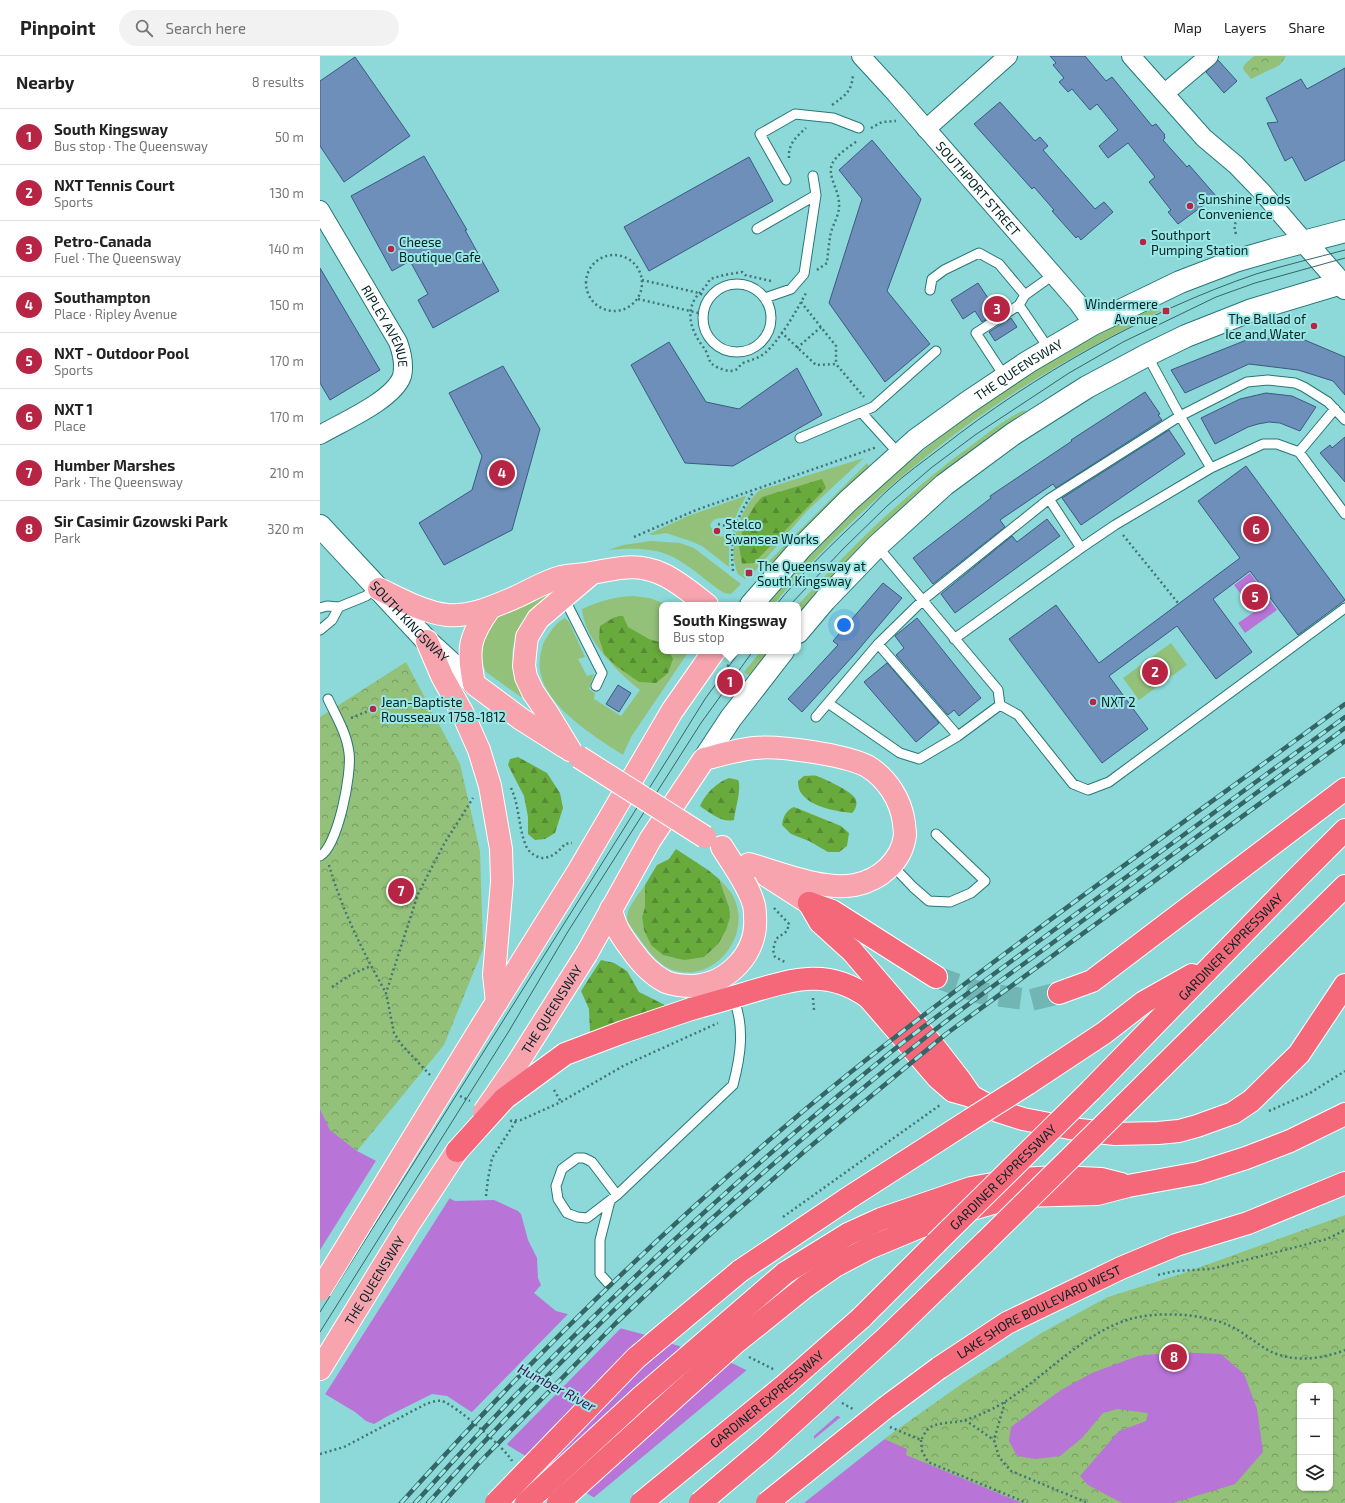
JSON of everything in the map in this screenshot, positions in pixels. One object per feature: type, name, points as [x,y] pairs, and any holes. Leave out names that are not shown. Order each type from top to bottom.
[{"type":"highway","points":[[1059,993],[1092,981],[1345,789]]},
{"type":"highway","name":"GARDINER EXPRESSWAY","points":[[641,1503],[786,1385],[860,1318],[1091,1090],[1345,830]]},
{"type":"highway","points":[[700,1503],[765,1448],[888,1336],[1345,886]]},
{"type":"highway","points":[[809,903],[832,911],[936,977]]},
{"type":"highway","points":[[809,903],[820,922],[852,951],[936,1050],[971,1096]]},
{"type":"highway","points":[[496,1503],[636,1358],[740,1271],[850,1197],[1104,1033],[1144,1002],[1214,963]]},
{"type":"highway","points":[[457,1151],[505,1098],[565,1054],[623,1032],[691,1009],[736,1004],[795,980],[813,979],[828,980],[844,984],[856,989],[870,998],[938,1078],[953,1091],[971,1096],[998,1111],[1023,1119],[1080,1130],[1122,1134],[1179,1131],[1233,1113],[1251,1101],[1299,1054],[1345,985]]},
{"type":"highway","points":[[558,1503],[734,1344],[805,1287],[835,1266],[869,1248],[941,1218],[1017,1196],[1097,1194],[1128,1186],[1199,1173],[1246,1158],[1290,1141],[1345,1114]]},
{"type":"highway","points":[[526,1503],[641,1397],[785,1273],[848,1234],[881,1219],[971,1188],[1019,1179],[1058,1177],[1101,1179],[1128,1186]]},
{"type":"highway","name":"LAKE SHORE BOULEVARD WEST","points":[[767,1503],[885,1408],[938,1368],[1007,1323],[1121,1268],[1176,1245],[1248,1222],[1345,1183]]},
{"type":"main road","name":"THE QUEENSWAY","points":[[754,602],[806,542],[848,501],[922,436],[967,403],[1049,349],[1093,324],[1180,282],[1235,261],[1345,231]]},
{"type":"main road","points":[[801,628],[825,600],[877,546],[944,485],[1013,434],[1087,387],[1186,336],[1252,310],[1344,285],[1304,241]]},
{"type":"main road","name":"SOUTH KINGSWAY","points":[[320,526],[427,641],[474,684],[521,719],[574,754],[809,903]]},
{"type":"main road","points":[[378,588],[412,604],[447,615],[461,614],[490,608],[561,577],[624,567],[643,568],[663,574],[702,602]]},
{"type":"main road","points":[[574,754],[533,692],[526,677],[524,666],[527,637],[538,619],[592,573]]},
{"type":"main road","points":[[474,684],[471,668],[470,647],[479,625],[490,608]]},
{"type":"main road","points":[[427,641],[442,676],[479,750],[490,786],[501,849],[502,882],[494,975],[497,1002]]},
{"type":"main road","name":"THE QUEENSWAY","points":[[320,1369],[409,1224],[517,1064],[587,953],[650,840],[731,718],[780,654]]},
{"type":"main road","points":[[320,1290],[550,916],[644,761],[672,711],[719,657]]},
{"type":"main road","points":[[704,759],[741,749],[772,748],[843,758],[866,766],[886,781],[896,797],[903,814],[905,834],[900,852],[892,865],[868,881],[854,885],[827,886],[749,864]]},
{"type":"main road","points":[[611,909],[615,925],[635,955],[658,977],[667,982],[686,986],[709,983],[722,978],[733,970],[747,953],[755,935],[756,924],[754,903],[742,880],[713,842]]},
{"type":"street","name":"SOUTHPORT STREET","points":[[861,56],[926,128],[1078,303],[1093,324]]},
{"type":"street","points":[[926,128],[1008,56]]},
{"type":"street","points":[[1131,56],[1204,138],[1236,165],[1262,192],[1304,241]]},
{"type":"street","points":[[1165,93],[1208,56]]},
{"type":"street","name":"RIPLEY AVENUE","points":[[320,210],[398,342],[402,354],[403,364],[400,381],[395,388],[380,401],[320,435]]},
{"type":"lane","points":[[786,180],[760,134],[795,114],[833,118],[859,128]]},
{"type":"lane","points":[[765,298],[791,290],[804,274],[816,194],[814,176]]},
{"type":"lane","points":[[757,229],[816,194]]},
{"type":"lane","points":[[930,290],[932,279],[944,270],[979,253],[999,264],[1025,295]]},
{"type":"lane","points":[[1005,377],[976,333],[1019,305],[1025,295],[1053,275]]},
{"type":"lane","points":[[737,284],[758,290],[765,298],[770,308],[772,319],[770,330],[764,340],[756,347],[746,352],[734,353],[724,350],[714,344],[707,336],[703,325],[703,314],[709,298],[717,290],[727,285],[737,284]]},
{"type":"lane","points":[[1019,305],[1049,349]]},
{"type":"lane","points":[[800,438],[873,407],[936,351]]},
{"type":"lane","points":[[1147,355],[1180,416],[1211,468]]},
{"type":"lane","points":[[816,717],[878,644],[923,600],[1049,499],[1180,416],[1239,385],[1261,380],[1295,383],[1317,394],[1335,409],[1345,420]]},
{"type":"lane","points":[[1299,452],[1335,409]]},
{"type":"lane","points":[[861,412],[900,455]]},
{"type":"lane","points":[[954,639],[1115,525],[1211,468],[1263,444],[1277,444],[1299,452],[1345,514]]},
{"type":"lane","points":[[1049,499],[1081,548]]},
{"type":"lane","points":[[877,546],[998,690],[1000,705]]},
{"type":"lane","points":[[320,608],[327,606],[339,607],[366,596],[378,588]]},
{"type":"lane","points":[[564,598],[602,674],[596,686]]},
{"type":"lane","points":[[320,630],[332,620],[339,607]]},
{"type":"lane","points":[[1000,705],[1018,715],[1073,784],[1088,790],[1109,782],[1345,608]]},
{"type":"lane","points":[[878,644],[958,736]]},
{"type":"lane","points":[[322,855],[339,818],[345,799],[350,766],[349,751],[339,723],[328,699]]},
{"type":"lane","points":[[828,703],[900,753],[919,759],[958,736],[1000,705]]},
{"type":"lane","points":[[892,865],[929,901],[950,902],[971,893],[985,881],[936,834]]},
{"type":"lane","points":[[608,1283],[600,1274],[600,1240],[614,1198],[592,1162],[584,1158],[577,1158],[562,1169],[556,1186],[558,1199],[568,1213],[577,1217],[587,1218],[614,1198],[733,1085],[739,1061],[741,1030],[736,1004]]},
{"type":"path","points":[[869,130],[882,122],[899,121]]},
{"type":"path","points":[[814,274],[818,269],[827,263],[831,234],[839,213],[840,202],[838,191],[831,172],[832,164],[858,140]]},
{"type":"path","points":[[1236,234],[1234,224],[1236,220],[1242,216]]},
{"type":"path","points":[[613,254],[631,260],[638,266],[643,285],[638,299],[628,308],[619,312],[601,309],[588,296],[586,278],[589,269],[595,262],[603,257],[613,254]]},
{"type":"path","points":[[775,282],[746,275],[742,272],[724,274],[710,279],[707,285],[695,297],[691,311],[691,323],[698,341],[713,365],[732,372],[741,364],[756,359],[765,353],[781,332],[808,290]]},
{"type":"path","points":[[642,280],[699,293],[709,298]]},
{"type":"path","points":[[638,299],[703,314]]},
{"type":"path","points":[[801,302],[836,346],[836,364],[873,407]]},
{"type":"path","points":[[797,348],[821,327]]},
{"type":"path","points":[[781,332],[816,364],[836,364]]},
{"type":"path","points":[[634,537],[696,510],[878,447]]},
{"type":"path","points":[[733,571],[731,549],[734,528],[742,508],[754,490]]},
{"type":"path","points":[[718,524],[734,528]]},
{"type":"path","points":[[1115,525],[1178,603]]},
{"type":"path","points":[[719,657],[743,677]]},
{"type":"path","points":[[339,723],[373,709]]},
{"type":"path","points":[[507,785],[511,787],[513,792],[525,842],[532,854],[540,858],[550,857],[560,850],[565,844],[572,843]]},
{"type":"path","points":[[418,894],[444,844],[464,810],[476,795]]},
{"type":"path","points":[[322,855],[346,913],[371,966],[386,993]]},
{"type":"path","points":[[773,907],[789,924],[787,931],[776,939],[773,950],[775,957],[783,962],[789,962]]},
{"type":"path","points":[[332,987],[352,974],[371,966]]},
{"type":"path","points":[[623,1066],[729,1017],[736,1004]]},
{"type":"path","points":[[554,1090],[561,1102]]},
{"type":"path","points":[[784,1216],[942,1104]]},
{"type":"path","points":[[486,1196],[492,1158],[516,1120]]},
{"type":"path","points":[[1154,1276],[1175,1271],[1211,1269],[1327,1239],[1345,1230]]},
{"type":"path","points":[[1027,1503],[928,1462],[922,1451],[921,1440],[928,1429],[935,1425],[965,1420],[1006,1401],[1085,1342],[1110,1327],[1127,1320],[1146,1316],[1171,1314],[1218,1321],[1236,1329],[1267,1349],[1281,1356],[1311,1359],[1324,1357],[1345,1350]]},
{"type":"path","points":[[320,1454],[344,1447],[424,1405],[441,1401],[450,1404],[505,1450],[513,1462]]},
{"type":"path","points":[[1006,1401],[994,1440],[999,1457],[1010,1471],[1088,1503]]},
{"type":"path","points":[[965,1420],[994,1440]]},
{"type":"path","points":[[899,1431],[921,1440]]},
{"type":"green space","points":[[1254,56],[1286,56],[1280,65],[1251,79],[1243,69],[1244,65]]},
{"type":"green space","points":[[1156,305],[1160,311],[1056,367],[1016,391],[978,417],[905,474],[870,505],[836,537],[776,602],[767,602],[858,507],[925,449],[998,395],[1036,370],[1096,336]]},
{"type":"green space","points":[[1022,411],[1027,411],[801,617],[801,602],[859,541],[925,481],[1009,418]]},
{"type":"green space","points":[[864,458],[807,511],[755,571],[750,568],[743,575],[746,578],[745,579],[738,574],[734,553],[734,541],[737,529],[746,507],[760,490]]},
{"type":"green space","points":[[867,463],[869,466],[771,564],[769,561]]},
{"type":"green space","points":[[822,479],[826,488],[754,563],[742,564],[739,546],[744,524],[755,505],[762,497]]},
{"type":"green space","points":[[745,496],[746,497],[732,526],[729,525],[725,518],[716,519],[710,525],[715,535],[722,537],[727,533],[731,533],[729,546],[729,567],[702,546],[693,542],[666,533],[653,535],[649,534],[688,516]]},
{"type":"green space","points":[[651,541],[680,543],[694,548],[741,584],[731,594],[724,593],[686,565],[673,557],[658,551],[641,549],[608,550],[623,545]]},
{"type":"green space","points":[[548,592],[551,593],[551,596],[525,624],[518,634],[513,648],[513,666],[517,683],[523,697],[521,697],[486,672],[481,659],[480,637],[492,618]]},
{"type":"green space","points":[[633,596],[650,598],[660,602],[659,602],[659,654],[687,654],[631,737],[623,755],[582,727],[555,702],[546,688],[541,673],[540,658],[545,640],[556,625],[565,618],[569,622],[585,657],[578,659],[587,676],[594,674],[589,689],[595,693],[594,699],[621,716],[640,690],[612,664],[595,643],[584,620],[582,609],[619,597]]},
{"type":"green space","points":[[623,616],[628,627],[649,639],[659,642],[659,654],[670,654],[673,659],[668,673],[656,683],[639,682],[616,666],[604,654],[599,638],[600,626],[613,618]]},
{"type":"green space","points":[[1171,643],[1187,665],[1139,700],[1123,678]]},
{"type":"green space","points":[[759,654],[770,654],[752,678],[744,672]]},
{"type":"green space","points":[[406,662],[460,764],[480,851],[483,949],[444,1045],[357,1151],[330,1130],[320,1109],[320,717]]},
{"type":"green space","points":[[518,757],[547,773],[560,793],[563,808],[555,833],[545,839],[535,840],[528,834],[528,817],[524,796],[508,765],[510,759]]},
{"type":"green space","points":[[804,776],[817,776],[831,782],[853,795],[856,800],[856,806],[852,813],[835,811],[826,808],[803,796],[799,789],[798,781]]},
{"type":"green space","points":[[729,778],[738,780],[739,783],[734,820],[730,821],[716,817],[700,806],[712,789]]},
{"type":"green space","points":[[794,807],[841,826],[849,833],[847,846],[839,852],[828,852],[809,841],[791,834],[782,825],[785,814]]},
{"type":"green space","points":[[676,849],[719,879],[729,907],[730,917],[726,930],[718,944],[704,957],[684,960],[663,955],[651,945],[644,930],[642,917],[645,907],[645,885],[657,865],[669,859]]},
{"type":"green space","points":[[719,879],[727,887],[735,899],[739,917],[737,931],[732,944],[724,955],[714,964],[701,970],[687,972],[668,968],[656,959],[648,950],[628,922],[628,913],[632,903],[645,885],[645,907],[642,917],[644,930],[729,907]]},
{"type":"green space","points":[[601,960],[614,963],[627,971],[639,992],[667,1006],[590,1032],[589,1009],[581,991]]},
{"type":"green space","points":[[1345,1215],[1345,1503],[1022,1503],[905,1455],[884,1439],[963,1383],[1043,1332],[1108,1297],[1181,1274]]},
{"type":"water","points":[[1250,573],[1277,610],[1245,633],[1238,623],[1254,612],[1234,585]]},
{"type":"water","name":"Humber River","points":[[320,1109],[330,1130],[357,1151],[407,1177],[455,1201],[494,1200],[518,1211],[521,1214],[528,1240],[537,1258],[538,1278],[541,1285],[534,1293],[556,1311],[642,1334],[734,1364],[907,1449],[906,1455],[1022,1503],[603,1503],[509,1446],[473,1413],[447,1396],[432,1394],[374,1424],[366,1421],[355,1412],[320,1391]]},
{"type":"water","points":[[1174,1352],[1221,1354],[1244,1374],[1257,1409],[1263,1452],[1235,1484],[1173,1503],[1122,1503],[1088,1485],[1080,1476],[1119,1431],[1146,1421],[1148,1413],[1117,1409],[1103,1413],[1082,1438],[1060,1456],[1036,1459],[1017,1456],[1009,1441],[1011,1427],[1061,1390],[1092,1373],[1138,1356]]},
{"type":"pier","points":[[377,1159],[451,1196],[324,1396],[320,1393],[320,1250]]},
{"type":"pier","points":[[569,1313],[622,1327],[506,1445],[471,1413]]},
{"type":"pier","points":[[748,1369],[839,1414],[814,1436],[814,1439],[842,1416],[886,1438],[804,1503],[599,1503],[592,1499]]},
{"type":"building","points":[[1050,56],[1085,56],[1106,81],[1112,77],[1152,126],[1156,124],[1165,135],[1163,140],[1187,167],[1189,165],[1216,196],[1178,224],[1168,212],[1171,210],[1149,182],[1155,177],[1128,143],[1108,158],[1099,146],[1118,130],[1097,104],[1090,110],[1072,89],[1068,92],[1059,82],[1064,78],[1053,65],[1056,63]]},
{"type":"building","points":[[355,57],[410,136],[344,182],[320,146],[320,81]]},
{"type":"building","points":[[1218,60],[1237,81],[1224,93],[1206,72]]},
{"type":"building","points":[[1345,68],[1345,160],[1305,181],[1292,157],[1285,161],[1267,123],[1278,122],[1266,98],[1301,79],[1307,89]]},
{"type":"building","points":[[1000,102],[1035,141],[1040,137],[1048,146],[1043,150],[1095,209],[1104,202],[1113,212],[1081,240],[1078,236],[1076,238],[1052,211],[1054,210],[1034,187],[1032,189],[974,124]]},
{"type":"building","points":[[872,140],[921,199],[887,291],[930,344],[885,382],[829,303],[862,199],[839,170]]},
{"type":"building","points":[[424,156],[467,230],[465,230],[499,291],[433,328],[418,300],[428,294],[410,261],[392,271],[351,196]]},
{"type":"building","points":[[749,157],[773,201],[649,271],[624,227]]},
{"type":"building","points":[[320,268],[380,370],[330,400],[320,383]]},
{"type":"building","points":[[978,283],[994,307],[1000,303],[1004,308],[982,322],[975,311],[963,319],[951,300]]},
{"type":"building","points":[[1011,318],[1017,327],[995,341],[989,332]]},
{"type":"building","points":[[1300,338],[1345,357],[1345,395],[1333,381],[1298,370],[1249,364],[1185,393],[1171,370],[1249,339]]},
{"type":"building","points":[[669,342],[706,402],[739,409],[797,368],[822,415],[733,466],[685,463],[631,365]]},
{"type":"building","points":[[503,366],[540,429],[512,530],[444,565],[419,523],[472,490],[482,456],[449,393]]},
{"type":"building","points":[[1145,392],[1160,414],[1158,415],[1162,420],[1056,488],[1053,484],[1000,520],[1005,527],[933,584],[913,558],[991,498],[990,496],[1072,441],[1071,440]]},
{"type":"building","points":[[1266,393],[1292,396],[1316,407],[1300,431],[1280,423],[1269,422],[1248,427],[1215,444],[1201,418],[1240,399]]},
{"type":"building","points":[[1169,430],[1185,454],[1081,525],[1062,498]]},
{"type":"building","points":[[1345,437],[1345,482],[1320,453],[1330,445],[1332,448]]},
{"type":"building","points":[[1246,466],[1345,600],[1298,635],[1250,571],[1213,599],[1252,652],[1216,679],[1177,626],[1109,676],[1148,729],[1102,763],[1009,639],[1056,605],[1099,663],[1240,558],[1198,501]]},
{"type":"building","points":[[1047,519],[1060,536],[955,613],[941,594],[1012,536],[1017,542]]},
{"type":"building","points":[[883,583],[902,598],[853,656],[802,712],[788,699],[838,645],[833,641]]},
{"type":"building","points":[[917,618],[981,698],[959,716],[954,710],[948,715],[896,655],[904,648],[895,636]]},
{"type":"building","points":[[887,663],[939,723],[916,742],[864,682]]},
{"type":"building","points":[[618,685],[631,693],[619,712],[606,704]]},
{"type":"tunnel","points":[[936,977],[981,993],[1031,1000],[1059,993]]},
{"type":"tram line","points":[[779,602],[818,559],[901,478],[977,420],[1014,395],[1132,326],[1214,289],[1256,274],[1345,250]]},
{"type":"tram line","points":[[793,602],[843,549],[887,506],[931,468],[975,435],[1069,373],[1123,342],[1216,297],[1255,283],[1345,258]]},
{"type":"tram line","points":[[320,1312],[705,699],[738,654]]},
{"type":"tram line","points":[[320,1332],[509,1031],[567,933],[701,723],[751,654]]},
{"type":"railway","points":[[401,1503],[446,1453],[588,1307],[686,1214],[788,1124],[921,1017],[1088,892],[1345,704]]},
{"type":"railway","points":[[415,1503],[470,1442],[585,1325],[704,1212],[828,1104],[891,1052],[958,1000],[1345,717]]},
{"type":"railway","points":[[428,1503],[547,1376],[609,1315],[672,1255],[802,1139],[951,1017],[1345,728]]},
{"type":"railway","points":[[443,1503],[477,1465],[616,1323],[707,1237],[806,1150],[946,1034],[1345,741]]},
{"type":"place","name":"Sunshine Foods Convenience","points":[[1190,206]]},
{"type":"place","name":"Southport Pumping Station","points":[[1143,242]]},
{"type":"place","name":"Cheese Boutique Cafe","points":[[391,249]]},
{"type":"place","name":"Petro-Canada","points":[[997,309]]},
{"type":"place","name":"Windermere Avenue","points":[[1166,311]]},
{"type":"place","name":"The Ballad of Ice and Water","points":[[1314,326]]},
{"type":"place","name":"Southampton","points":[[502,473]]},
{"type":"place","name":"NXT 1","points":[[1256,529]]},
{"type":"place","name":"Stelco Swansea Works","points":[[717,531]]},
{"type":"place","name":"The Queensway at South Kingsway","points":[[749,573]]},
{"type":"place","name":"NXT - Outdoor Pool","points":[[1255,597]]},
{"type":"place","name":"NXT Tennis Court","points":[[1155,672]]},
{"type":"place","name":"South Kingsway","points":[[730,682]]},
{"type":"place","name":"NXT 2","points":[[1093,702]]},
{"type":"place","name":"Jean-Baptiste Rousseaux 1758-1812","points":[[373,709]]},
{"type":"place","name":"Humber Marshes","points":[[401,891]]},
{"type":"place","name":"Sir Casimir Gzowski Park","points":[[1174,1357]]}]
